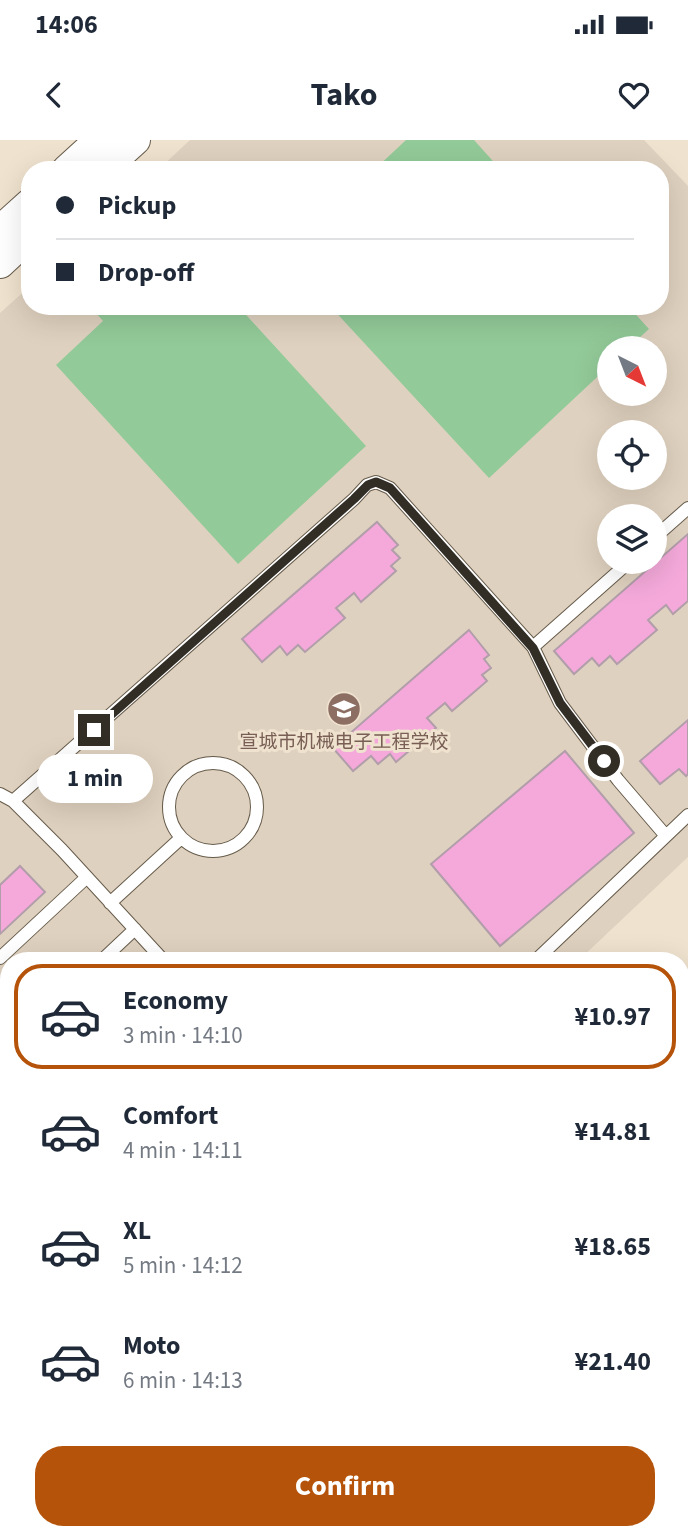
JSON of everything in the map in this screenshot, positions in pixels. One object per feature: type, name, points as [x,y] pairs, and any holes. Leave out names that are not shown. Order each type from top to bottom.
[{"type":"street","points":[[77,161],[100,140]]},
{"type":"street","points":[[112,161],[135,140]]},
{"type":"street","points":[[0,231],[21,212]]},
{"type":"street","points":[[0,262],[21,244]]},
{"type":"lane","points":[[13,801],[368,485],[376,482],[390,488],[533,648],[560,703],[618,780],[666,836]]},
{"type":"lane","points":[[667,527],[688,508]]},
{"type":"lane","points":[[533,648],[616,574]]},
{"type":"lane","points":[[211,762],[238,770],[252,787],[257,807],[255,821],[247,834],[237,844],[208,851],[194,847],[181,838],[173,826],[169,797],[184,773],[211,762]]},
{"type":"lane","points":[[0,794],[13,801],[156,952]]},
{"type":"lane","points":[[544,952],[688,815]]},
{"type":"lane","points":[[110,903],[181,838]]},
{"type":"lane","points":[[6,952],[87,877]]},
{"type":"lane","points":[[110,952],[135,929]]},
{"type":"shaded area","name":"宣城市机械电子工程学校","points":[[190,140],[644,140],[664,161],[168,161]]},
{"type":"shaded area","name":"宣城市机械电子工程学校","points":[[669,166],[688,186],[688,857],[588,952],[0,952],[0,313],[21,294],[21,315],[669,315]]},
{"type":"green space","points":[[406,140],[474,140],[493,161],[384,161]]},
{"type":"green space","points":[[98,315],[246,315],[366,446],[238,564],[56,365],[103,321]]},
{"type":"green space","points":[[338,315],[636,315],[649,329],[641,336],[597,336],[597,377],[489,478]]},
{"type":"building","points":[[377,522],[398,545],[392,550],[400,558],[391,566],[396,571],[361,602],[354,593],[336,608],[345,618],[305,652],[298,645],[287,655],[280,646],[262,662],[242,639]]},
{"type":"building","points":[[688,534],[688,601],[673,614],[666,605],[648,620],[657,630],[617,664],[610,656],[599,666],[592,658],[574,674],[554,651],[642,574],[667,574],[667,552]]},
{"type":"building","points":[[469,630],[489,655],[484,659],[491,668],[482,675],[487,681],[452,711],[445,703],[427,718],[436,728],[396,762],[390,754],[378,764],[371,756],[353,771],[333,748]]},
{"type":"building","points":[[688,720],[688,774],[686,776],[679,769],[660,784],[640,761]]},
{"type":"building","points":[[565,751],[634,833],[500,946],[431,864]]},
{"type":"building","points":[[20,866],[45,892],[0,934],[0,885]]},
{"type":"place","name":"宣城市机械电子工程学校","points":[[344,709]]},
{"type":"route","points":[[94,730],[368,485],[376,482],[390,488],[533,648],[560,703],[604,761]]}]
